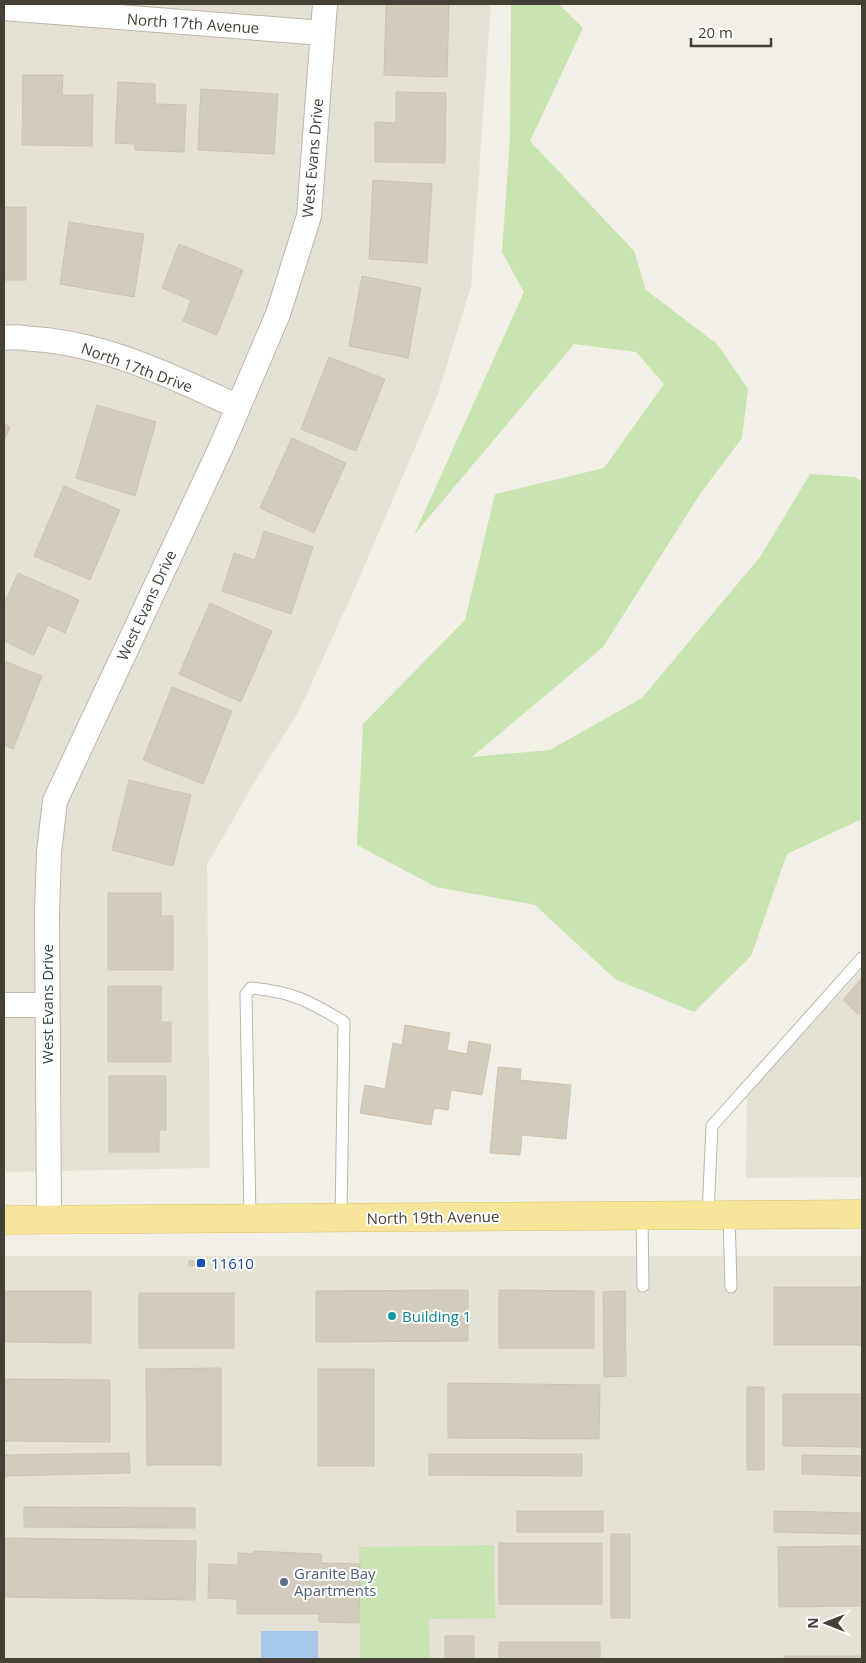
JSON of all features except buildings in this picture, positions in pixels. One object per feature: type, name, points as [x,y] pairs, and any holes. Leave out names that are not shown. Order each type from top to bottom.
[{"type":"main road","name":"North 19th Avenue","points":[[4,1220],[862,1214]]},
{"type":"street","name":"West Evans Drive","points":[[49,1220],[47,1005],[49,852],[55,801],[238,407],[278,314],[309,216],[325,4]]},
{"type":"street","name":"North 17th Avenue","points":[[4,8],[323,33]]},
{"type":"street","name":"North 17th Drive","points":[[4,338],[46,339],[87,346],[148,368],[238,407]]},
{"type":"street","points":[[4,1005],[47,1005]]},
{"type":"lane","points":[[731,1287],[718,1214],[712,1126],[862,958]]},
{"type":"lane","points":[[250,1218],[246,994],[251,988],[282,991],[311,1002],[344,1022],[341,1218]]},
{"type":"lane","points":[[642,1215],[643,1286]]},
{"type":"shaded area","points":[[4,4],[491,4],[471,286],[438,394],[355,588],[298,713],[258,776],[207,865],[210,1168],[4,1172]]},
{"type":"shaded area","points":[[862,970],[862,1177],[746,1178],[747,1094]]},
{"type":"shaded area","points":[[4,1256],[862,1256],[862,1659],[4,1659]]},
{"type":"green space","points":[[511,4],[559,4],[583,28],[530,141],[634,251],[646,290],[717,344],[748,389],[742,438],[700,494],[603,647],[472,757],[550,750],[642,698],[760,557],[810,474],[855,477],[862,482],[862,819],[787,854],[751,956],[694,1012],[615,979],[535,905],[436,887],[357,845],[363,724],[465,620],[495,494],[604,468],[664,384],[636,352],[574,344],[414,535],[524,292],[502,252],[510,138]]},
{"type":"green space","points":[[494,1545],[495,1618],[429,1619],[430,1659],[360,1659],[359,1547]]},
{"type":"water","points":[[261,1631],[318,1631],[318,1659],[261,1659]]},
{"type":"place","name":"11610","points":[[201,1263]]},
{"type":"place","name":"Building 1","points":[[392,1316]]},
{"type":"place","name":"Granite Bay Apartments","points":[[284,1582]]}]
